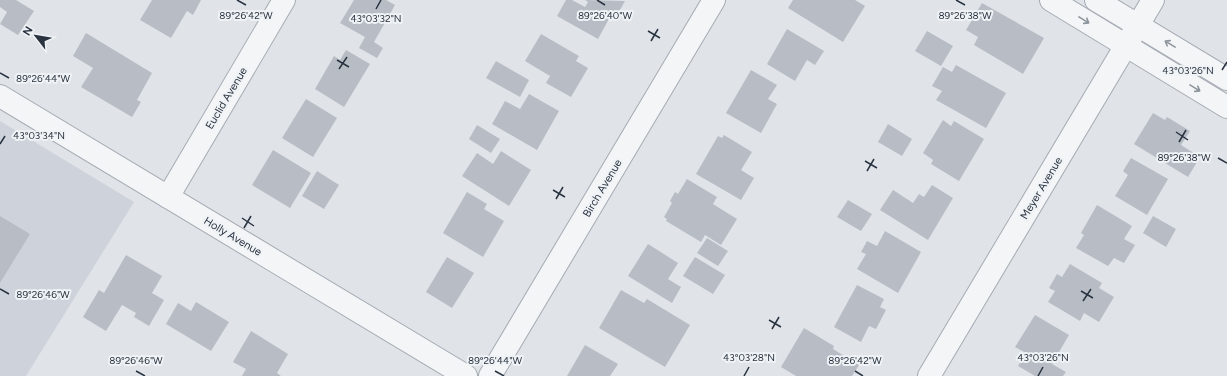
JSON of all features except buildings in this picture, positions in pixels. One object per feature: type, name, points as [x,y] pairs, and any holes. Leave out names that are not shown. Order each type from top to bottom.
[{"type":"street","name":"Euclid Avenue","points":[[168,197],[284,0]]},
{"type":"street","name":"Birch Avenue","points":[[490,376],[714,0]]},
{"type":"street","points":[[1051,0],[1227,107]]},
{"type":"street","points":[[1096,0],[1227,79]]},
{"type":"street","name":"Meyer Avenue","points":[[929,376],[1153,0]]},
{"type":"street","name":"Holly Avenue","points":[[0,96],[466,376]]},
{"type":"shaded area","points":[[0,121],[134,202],[26,376],[0,376]]}]
